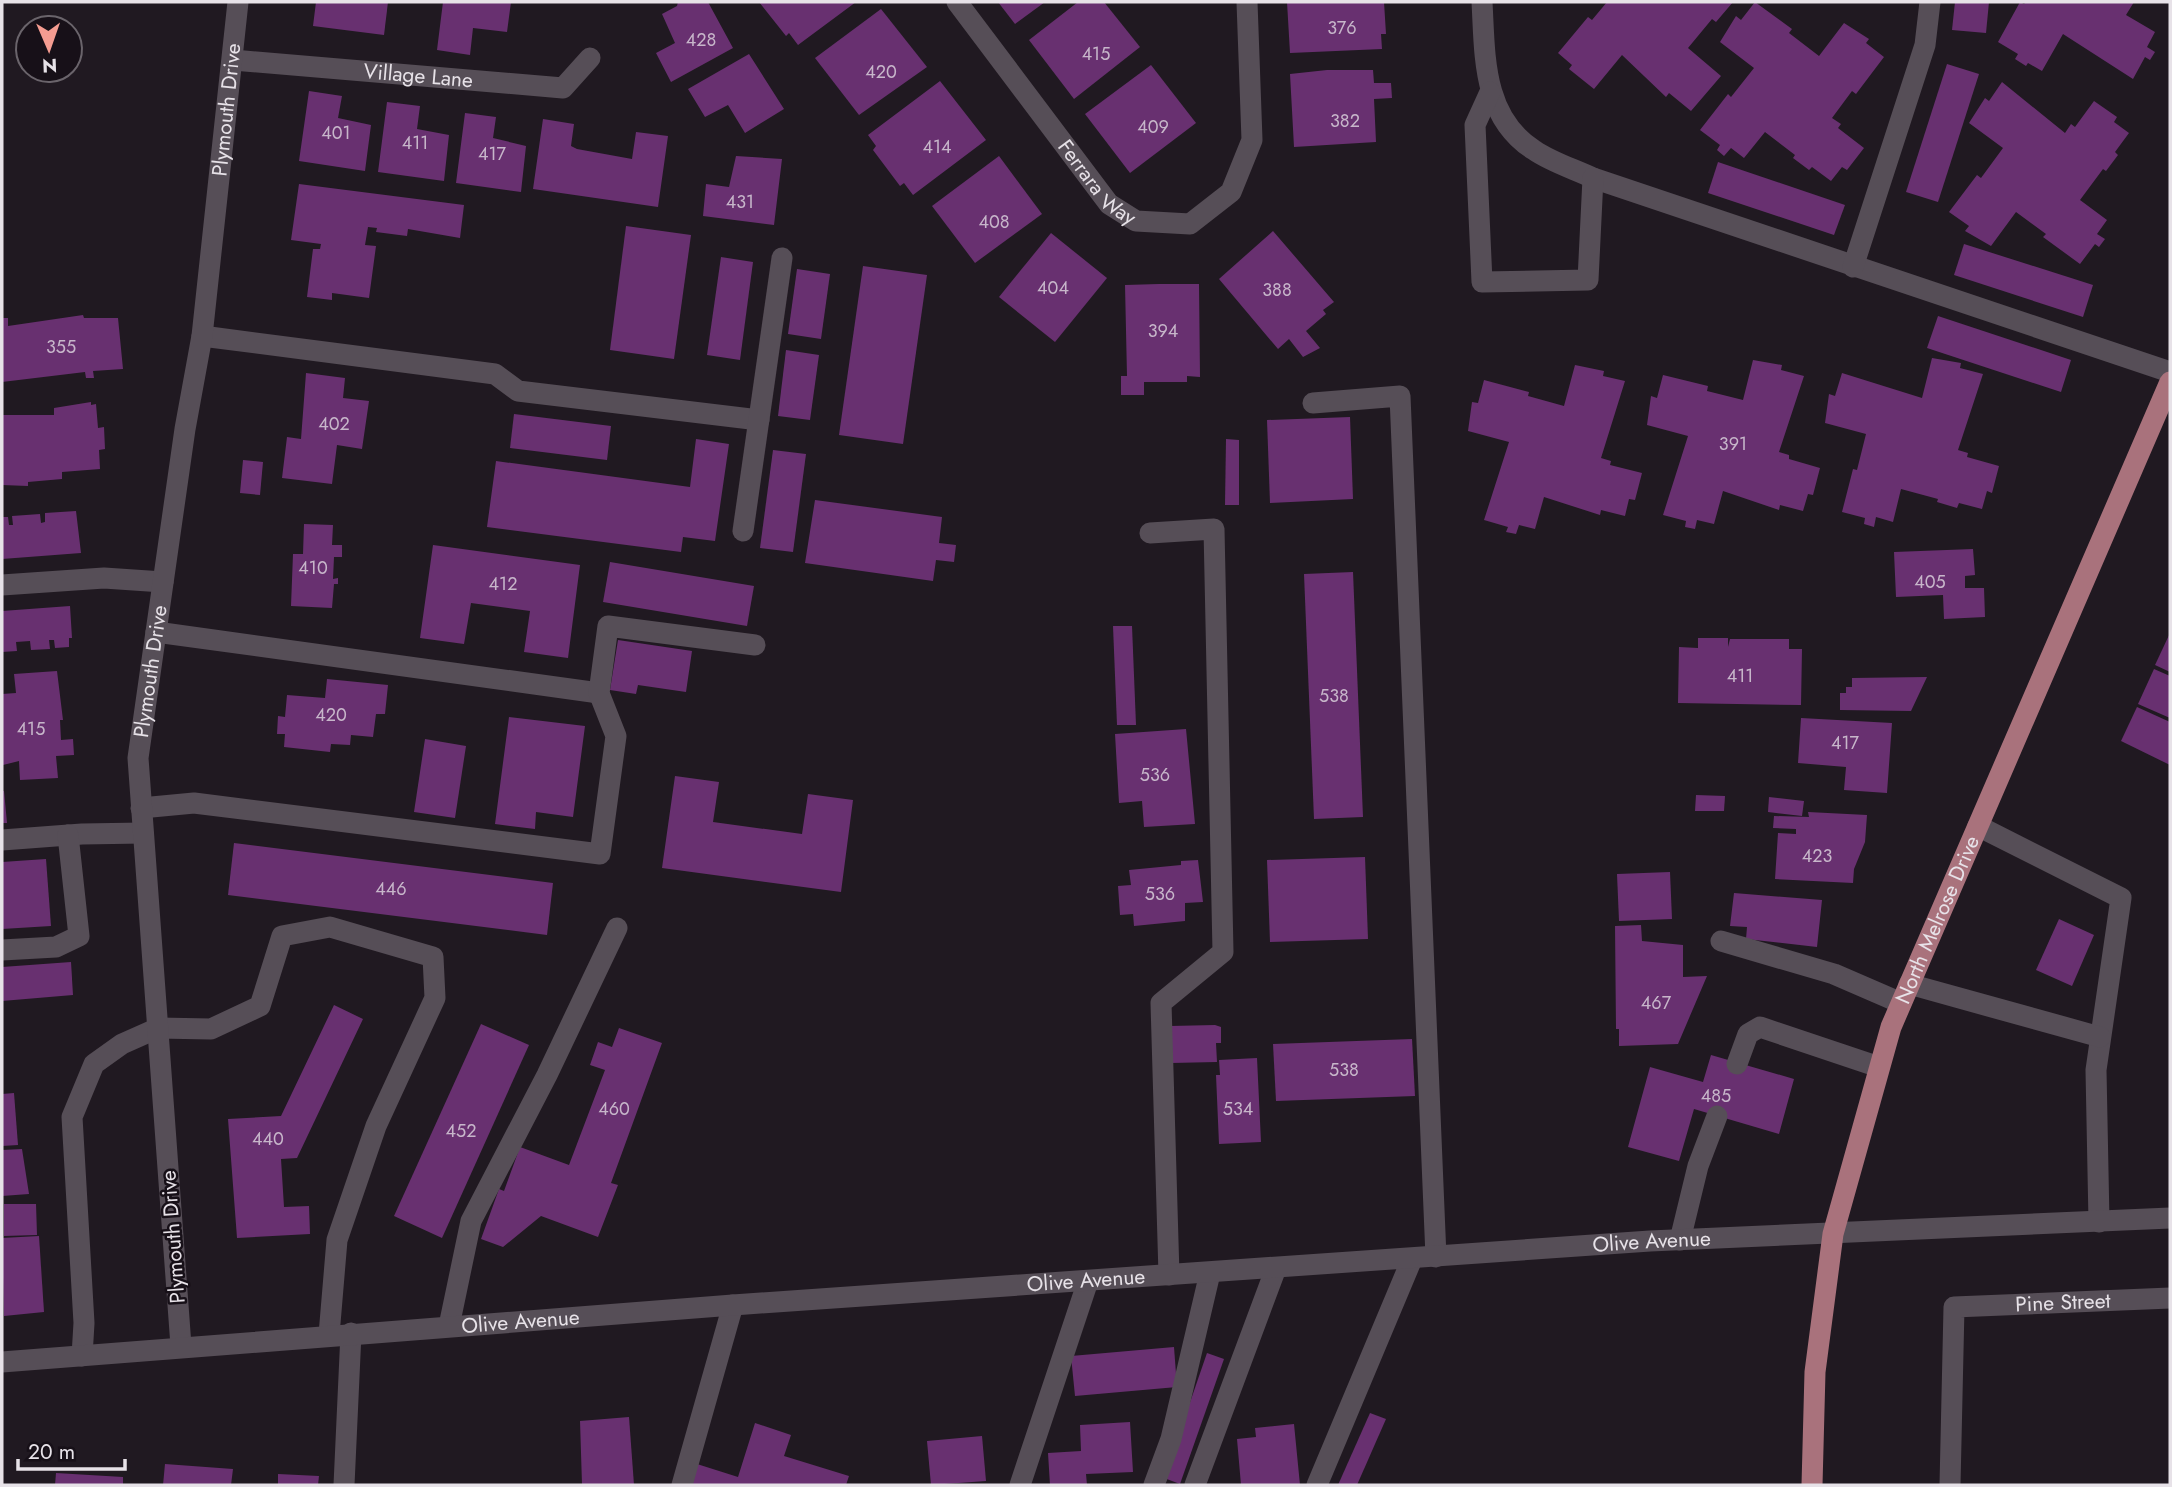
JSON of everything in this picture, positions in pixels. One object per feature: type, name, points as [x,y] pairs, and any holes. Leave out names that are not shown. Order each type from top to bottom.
[{"type":"main road","name":"North Melrose Drive","points":[[1812,1485],[1815,1372],[1833,1234],[1880,1067],[1905,994],[2170,382]]},
{"type":"street","name":"Plymouth Drive","points":[[181,1346],[138,758],[185,429],[202,336],[238,2]]},
{"type":"street","name":"Ferrara Way","points":[[957,2],[1109,204],[1136,221],[1190,224],[1231,192],[1252,140],[1247,2]]},
{"type":"street","points":[[1482,2],[1490,92],[1510,131],[1534,150],[1593,178],[2170,372]]},
{"type":"street","points":[[1853,267],[1926,46],[1930,2]]},
{"type":"street","name":"Village Lane","points":[[233,60],[563,88],[590,58]]},
{"type":"street","points":[[1490,92],[1475,125],[1482,282],[1588,280],[1593,178]]},
{"type":"street","points":[[743,531],[782,258]]},
{"type":"street","points":[[202,336],[495,374],[518,391],[759,420]]},
{"type":"street","points":[[1313,403],[1401,396],[1436,1257]]},
{"type":"street","points":[[1150,533],[1214,529],[1219,695],[1223,952],[1161,1003],[1169,1275]]},
{"type":"street","points":[[2,585],[104,578],[163,582]]},
{"type":"street","points":[[141,808],[194,803],[600,854],[617,736],[599,693],[608,626],[755,645]]},
{"type":"street","points":[[156,632],[599,693]]},
{"type":"street","points":[[1978,826],[2121,898],[2096,1070],[2099,1222]]},
{"type":"street","points":[[2,840],[143,833]]},
{"type":"street","points":[[2,950],[55,947],[79,936],[68,835]]},
{"type":"street","points":[[82,1356],[84,1324],[72,1117],[94,1064],[122,1044],[158,1028],[211,1029],[260,1006],[282,936],[330,927],[433,957],[435,998],[376,1126],[337,1240],[329,1335]]},
{"type":"street","points":[[449,1326],[471,1221],[541,1087],[617,928]]},
{"type":"street","points":[[1721,941],[1905,994],[2101,1037]]},
{"type":"street","points":[[1737,1064],[1748,1034],[1760,1027],[1880,1067]]},
{"type":"street","points":[[1680,1240],[1698,1166],[1717,1116]]},
{"type":"street","name":"Olive Avenue","points":[[2,1362],[733,1305],[1680,1240],[2170,1218]]},
{"type":"street","points":[[1317,1485],[1412,1259]]},
{"type":"street","points":[[1195,1485],[1276,1268]]},
{"type":"street","points":[[1154,1485],[1171,1439],[1210,1273]]},
{"type":"street","points":[[1020,1485],[1088,1281]]},
{"type":"street","name":"Pine Street","points":[[1951,1485],[1954,1307],[2170,1298]]},
{"type":"street","points":[[682,1485],[733,1305]]},
{"type":"street","points":[[344,1485],[351,1333]]},
{"type":"building","points":[[316,2],[388,2],[384,35],[313,26]]},
{"type":"building","points":[[443,2],[511,2],[507,32],[473,28],[470,55],[437,50]]},
{"type":"building","points":[[678,2],[708,2],[733,48],[671,82],[656,53],[675,43],[662,14],[677,6]]},
{"type":"building","points":[[759,2],[856,2],[798,45],[789,33],[786,36]]},
{"type":"building","points":[[998,2],[1045,2],[1015,24]]},
{"type":"building","points":[[1078,2],[1104,2],[1140,47],[1074,99],[1029,40]]},
{"type":"building","points":[[1287,2],[1384,2],[1386,34],[1381,34],[1382,49],[1290,53]]},
{"type":"building","points":[[1607,2],[1733,2],[1716,22],[1712,19],[1688,48],[1721,76],[1691,111],[1669,93],[1666,97],[1622,55],[1594,89],[1569,69],[1572,65],[1558,53],[1588,17],[1592,20]]},
{"type":"building","points":[[1755,2],[1792,29],[1789,33],[1819,56],[1844,23],[1869,39],[1866,43],[1884,57],[1856,94],[1852,91],[1832,118],[1841,124],[1838,128],[1864,148],[1847,170],[1842,167],[1831,181],[1812,167],[1809,170],[1793,158],[1795,155],[1765,132],[1744,158],[1731,148],[1724,156],[1717,150],[1720,145],[1700,130],[1728,94],[1731,97],[1754,68],[1720,42],[1736,16],[1741,20]]},
{"type":"building","points":[[1955,2],[1989,2],[1986,33],[1952,30]]},
{"type":"building","points":[[2020,2],[2134,2],[2126,15],[2155,32],[2147,47],[2155,52],[2150,60],[2145,57],[2133,79],[2063,34],[2042,71],[2028,63],[2026,66],[2015,59],[2018,54],[1998,42]]},
{"type":"building","points":[[881,9],[927,67],[859,115],[815,58]]},
{"type":"building","points":[[749,54],[784,109],[745,133],[728,105],[705,117],[688,89]]},
{"type":"building","points":[[1947,64],[1979,74],[1938,202],[1906,192]]},
{"type":"building","points":[[1151,65],[1196,123],[1130,173],[1085,114]]},
{"type":"building","points":[[1327,70],[1373,70],[1374,83],[1391,83],[1392,98],[1374,99],[1376,142],[1294,147],[1290,74]]},
{"type":"building","points":[[940,81],[986,140],[913,195],[904,183],[900,186],[873,150],[876,146],[868,135]]},
{"type":"building","points":[[2002,82],[2065,133],[2071,124],[2075,127],[2094,101],[2117,117],[2114,122],[2129,133],[2115,152],[2118,155],[2106,171],[2103,169],[2080,200],[2107,220],[2097,234],[2105,239],[2099,247],[2095,244],[2080,264],[2043,237],[2046,234],[2016,212],[1991,246],[1965,231],[1969,226],[1949,212],[1977,175],[1981,178],[2003,148],[1969,123],[1985,98],[1989,101]]},
{"type":"building","points":[[309,91],[342,96],[338,118],[371,125],[365,171],[299,161]]},
{"type":"building","points":[[387,102],[420,106],[417,129],[449,135],[444,181],[378,172]]},
{"type":"building","points":[[465,113],[496,117],[493,138],[526,146],[521,192],[456,183]]},
{"type":"building","points":[[543,119],[574,124],[571,146],[577,149],[632,159],[636,132],[668,136],[658,207],[533,189]]},
{"type":"building","points":[[736,156],[782,159],[774,225],[703,216],[706,184],[729,187]]},
{"type":"building","points":[[999,156],[1042,214],[975,263],[932,206]]},
{"type":"building","points":[[1718,162],[1845,205],[1834,235],[1708,193]]},
{"type":"building","points":[[299,184],[464,205],[460,238],[408,229],[407,236],[376,232],[377,228],[368,227],[365,245],[376,246],[369,298],[332,293],[332,300],[307,297],[313,249],[320,249],[321,244],[291,240]]},
{"type":"building","points":[[626,226],[691,235],[674,359],[610,350]]},
{"type":"building","points":[[1273,231],[1334,302],[1323,310],[1326,314],[1306,331],[1320,348],[1303,357],[1289,339],[1278,349],[1219,279]]},
{"type":"building","points":[[1051,233],[1107,278],[1055,342],[999,297]]},
{"type":"building","points":[[1964,244],[2093,285],[2083,317],[1954,275]]},
{"type":"building","points":[[721,257],[753,262],[740,360],[707,355]]},
{"type":"building","points":[[863,266],[927,275],[903,444],[839,435]]},
{"type":"building","points":[[797,269],[830,274],[821,339],[788,334]]},
{"type":"building","points":[[1199,284],[1200,377],[1187,376],[1187,382],[1144,382],[1144,395],[1121,395],[1121,376],[1127,376],[1125,285]]},
{"type":"building","points":[[83,315],[84,318],[118,318],[123,369],[93,371],[94,378],[86,378],[85,372],[2,382],[2,318],[8,318],[8,326]]},
{"type":"building","points":[[1938,316],[2071,360],[2061,392],[1927,348]]},
{"type":"building","points":[[786,350],[819,355],[810,420],[778,416]]},
{"type":"building","points":[[1932,358],[1961,363],[1960,368],[1983,374],[1958,450],[1968,453],[1967,457],[1999,466],[1992,493],[1987,491],[1982,509],[1959,503],[1957,508],[1937,502],[1938,499],[1901,489],[1893,522],[1876,517],[1874,527],[1864,524],[1865,518],[1842,512],[1853,469],[1857,470],[1866,434],[1825,423],[1829,394],[1835,396],[1842,373],[1922,398]]},
{"type":"building","points":[[1753,360],[1782,365],[1781,370],[1804,376],[1779,452],[1789,455],[1789,459],[1820,468],[1813,495],[1808,494],[1803,511],[1780,505],[1779,510],[1723,491],[1714,524],[1697,520],[1695,529],[1685,527],[1686,521],[1663,515],[1688,436],[1647,425],[1651,396],[1657,398],[1663,375],[1708,386],[1707,391],[1743,400]]},
{"type":"building","points":[[1575,365],[1604,371],[1603,376],[1625,381],[1601,458],[1611,461],[1610,465],[1642,473],[1635,500],[1629,499],[1625,516],[1601,510],[1600,515],[1544,497],[1535,529],[1519,525],[1516,534],[1506,532],[1508,527],[1484,520],[1509,442],[1468,431],[1472,402],[1478,403],[1484,380],[1529,392],[1528,396],[1564,406]]},
{"type":"building","points":[[306,373],[345,378],[343,398],[369,401],[362,449],[337,445],[332,484],[282,478],[287,437],[301,439]]},
{"type":"building","points":[[91,402],[91,405],[96,404],[98,428],[104,427],[105,449],[99,450],[100,469],[62,472],[62,479],[28,482],[28,486],[2,485],[2,415],[54,415],[54,408]]},
{"type":"building","points":[[514,414],[611,426],[607,460],[510,448]]},
{"type":"building","points":[[1350,417],[1353,499],[1270,503],[1267,420]]},
{"type":"building","points":[[696,439],[729,444],[715,541],[683,537],[681,552],[487,527],[496,461],[690,487]]},
{"type":"building","points":[[1226,439],[1239,440],[1239,505],[1225,505]]},
{"type":"building","points":[[773,450],[806,454],[793,552],[760,548]]},
{"type":"building","points":[[243,460],[263,462],[260,495],[240,493]]},
{"type":"building","points":[[815,500],[942,517],[939,543],[956,545],[954,562],[936,560],[933,581],[805,563]]},
{"type":"building","points":[[76,511],[81,553],[2,559],[2,517],[8,517],[9,525],[13,525],[12,516],[40,514],[41,523],[45,522],[45,513]]},
{"type":"building","points":[[304,524],[333,525],[332,545],[342,545],[342,557],[334,557],[333,579],[338,578],[338,584],[334,584],[332,608],[291,606],[293,554],[303,554]]},
{"type":"building","points":[[433,545],[580,565],[568,658],[524,652],[530,611],[471,603],[464,644],[420,638]]},
{"type":"building","points":[[1973,549],[1975,575],[1965,576],[1965,588],[1984,588],[1985,617],[1944,619],[1943,595],[1896,597],[1894,552]]},
{"type":"building","points":[[610,562],[754,586],[747,626],[603,602]]},
{"type":"building","points":[[1353,572],[1363,817],[1314,819],[1304,574]]},
{"type":"building","points":[[70,606],[72,638],[69,638],[69,647],[55,648],[54,640],[49,640],[50,649],[31,650],[30,641],[16,642],[17,651],[2,652],[2,611]]},
{"type":"building","points":[[1113,626],[1132,626],[1136,725],[1117,725]]},
{"type":"building","points":[[2170,633],[2170,672],[2155,665]]},
{"type":"building","points":[[1698,638],[1728,638],[1728,647],[1730,639],[1789,639],[1789,649],[1802,649],[1801,705],[1678,703],[1679,647],[1698,648]]},
{"type":"building","points":[[618,640],[692,651],[686,692],[638,685],[636,694],[610,690]]},
{"type":"building","points":[[2154,669],[2170,676],[2170,718],[2138,704]]},
{"type":"building","points":[[57,671],[63,720],[60,720],[61,740],[73,739],[74,755],[56,756],[58,778],[20,780],[19,761],[3,765],[2,762],[2,694],[16,693],[14,674]]},
{"type":"building","points":[[1927,677],[1911,711],[1840,710],[1840,693],[1846,693],[1846,687],[1852,687],[1852,678]]},
{"type":"building","points":[[327,679],[388,685],[385,714],[376,714],[373,737],[351,735],[350,745],[331,744],[330,752],[284,747],[285,734],[277,734],[278,716],[285,717],[287,695],[325,698]]},
{"type":"building","points":[[2137,707],[2170,722],[2170,765],[2121,741]]},
{"type":"building","points":[[509,717],[585,726],[573,817],[536,812],[535,829],[495,824]]},
{"type":"building","points":[[1801,718],[1892,723],[1887,793],[1844,790],[1846,767],[1798,763]]},
{"type":"building","points":[[1186,729],[1195,824],[1144,827],[1142,801],[1119,803],[1115,734]]},
{"type":"building","points":[[425,739],[466,746],[455,818],[414,812]]},
{"type":"building","points":[[675,776],[719,782],[713,822],[802,834],[808,794],[853,800],[841,892],[662,868]]},
{"type":"building","points":[[4,791],[7,823],[2,823]]},
{"type":"building","points":[[1696,795],[1725,796],[1724,811],[1695,811]]},
{"type":"building","points":[[1769,797],[1804,801],[1802,816],[1768,812]]},
{"type":"building","points":[[1808,812],[1867,815],[1865,842],[1854,869],[1853,883],[1775,879],[1778,833],[1796,834],[1796,829],[1773,828],[1774,816],[1809,817]]},
{"type":"building","points":[[234,843],[553,883],[547,935],[228,895]]},
{"type":"building","points":[[1365,857],[1368,939],[1270,942],[1267,860]]},
{"type":"building","points":[[46,859],[51,926],[2,929],[2,862]]},
{"type":"building","points":[[1198,860],[1203,902],[1185,903],[1185,921],[1134,926],[1133,914],[1120,915],[1118,886],[1131,885],[1129,870],[1181,865],[1181,861]]},
{"type":"building","points":[[1670,872],[1672,919],[1619,921],[1617,874]]},
{"type":"building","points":[[1734,893],[1822,900],[1817,947],[1746,939],[1747,927],[1730,926]]},
{"type":"building","points":[[2059,919],[2094,935],[2072,986],[2036,970]]},
{"type":"building","points":[[1641,925],[1642,941],[1683,945],[1683,977],[1707,976],[1678,1044],[1619,1046],[1619,1029],[1616,1029],[1615,926]]},
{"type":"building","points":[[71,962],[73,995],[2,1001],[2,967]]},
{"type":"building","points":[[334,1005],[363,1019],[297,1158],[281,1159],[284,1207],[309,1206],[310,1234],[237,1238],[228,1119],[281,1116]]},
{"type":"building","points":[[481,1024],[529,1045],[442,1238],[394,1216]]},
{"type":"building","points":[[1170,1026],[1221,1027],[1221,1043],[1216,1043],[1217,1062],[1171,1063]]},
{"type":"building","points":[[619,1028],[662,1043],[611,1183],[618,1185],[598,1237],[541,1216],[503,1247],[481,1239],[499,1189],[504,1191],[520,1147],[569,1165],[605,1070],[590,1065],[598,1042],[612,1047]]},
{"type":"building","points":[[1412,1039],[1415,1096],[1276,1101],[1273,1044]]},
{"type":"building","points":[[1711,1055],[1794,1079],[1779,1134],[1694,1109],[1679,1161],[1628,1147],[1650,1067],[1703,1082]]},
{"type":"building","points":[[1257,1058],[1261,1142],[1219,1144],[1216,1075],[1220,1075],[1219,1060]]},
{"type":"building","points":[[14,1093],[18,1145],[2,1146],[2,1094]]},
{"type":"building","points":[[22,1149],[29,1194],[2,1196],[2,1150]]},
{"type":"building","points":[[4,1204],[36,1204],[37,1235],[4,1236]]},
{"type":"building","points":[[39,1236],[44,1312],[4,1316],[2,1238]]},
{"type":"building","points":[[1174,1347],[1177,1387],[1075,1396],[1071,1356]]},
{"type":"building","points":[[1207,1353],[1224,1359],[1180,1484],[1164,1478]]},
{"type":"building","points":[[1370,1413],[1386,1419],[1357,1485],[1338,1485]]},
{"type":"building","points":[[629,1417],[634,1485],[582,1485],[580,1421]]},
{"type":"building","points":[[1130,1422],[1133,1472],[1086,1474],[1087,1485],[1050,1485],[1048,1453],[1081,1451],[1080,1425]]},
{"type":"building","points":[[755,1423],[791,1435],[784,1456],[849,1476],[846,1485],[690,1485],[697,1464],[738,1477]]},
{"type":"building","points":[[1294,1424],[1300,1485],[1241,1485],[1237,1439],[1256,1437],[1255,1428]]},
{"type":"building","points":[[982,1436],[986,1481],[931,1485],[927,1441]]},
{"type":"building","points":[[165,1464],[233,1469],[231,1485],[163,1485]]},
{"type":"building","points":[[56,1473],[123,1477],[123,1485],[55,1485]]},
{"type":"building","points":[[278,1474],[319,1476],[318,1485],[278,1485]]}]
